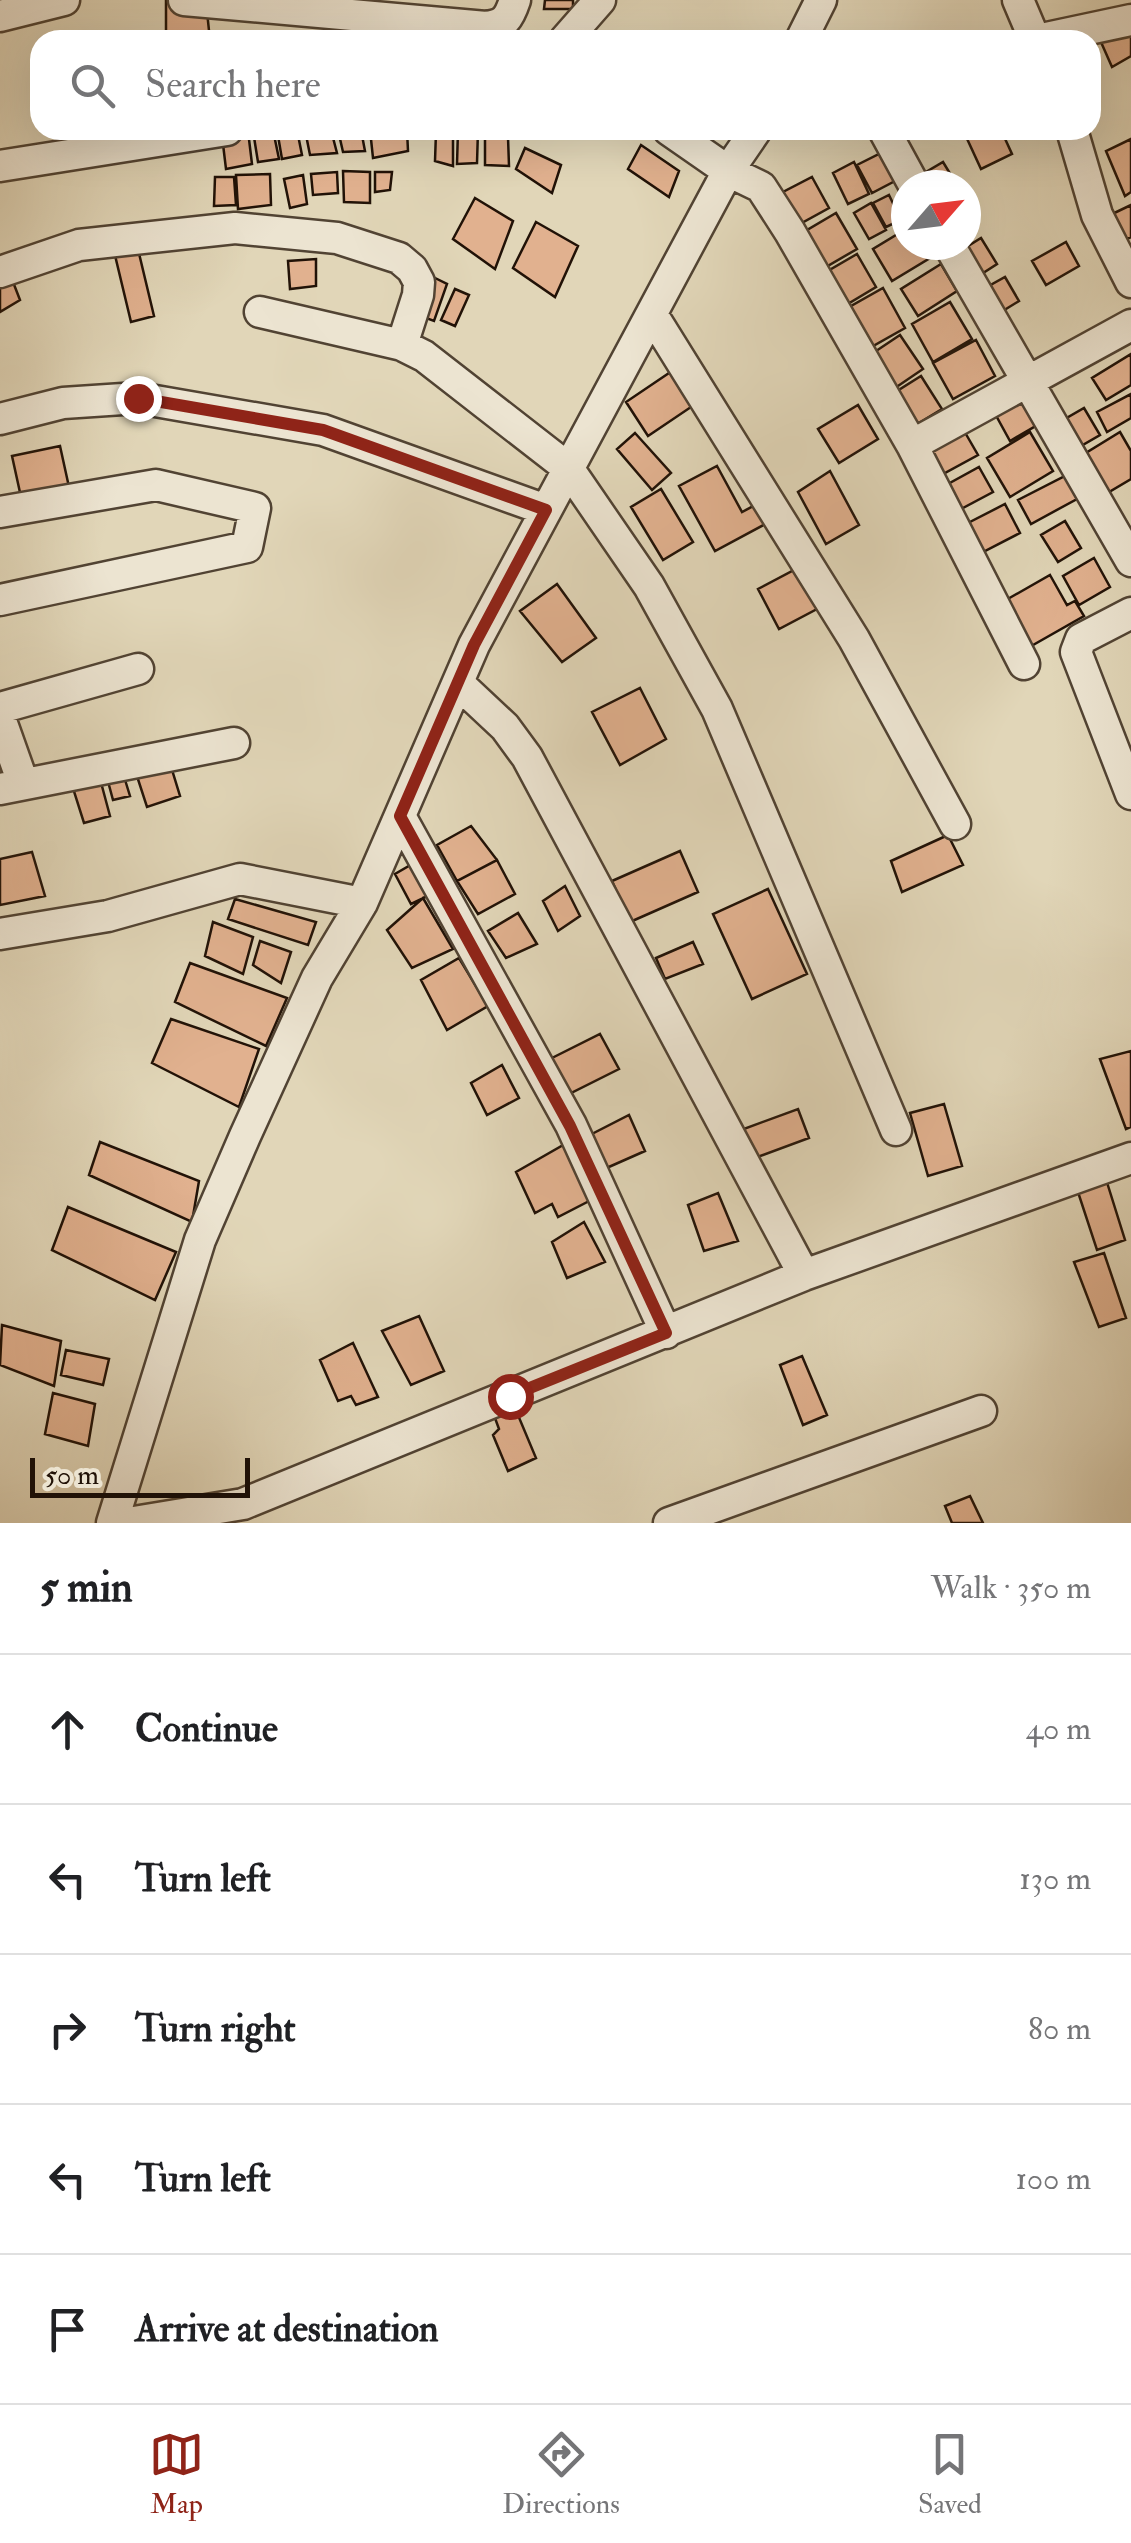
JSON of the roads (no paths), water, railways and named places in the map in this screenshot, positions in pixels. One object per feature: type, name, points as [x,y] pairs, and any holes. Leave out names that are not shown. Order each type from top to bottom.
[{"type":"street","points":[[0,16],[64,0]]},
{"type":"street","points":[[184,0],[486,28],[506,21],[515,0]]},
{"type":"street","points":[[574,30],[600,0]]},
{"type":"street","points":[[806,30],[821,0]]},
{"type":"street","points":[[1018,0],[1032,30]]},
{"type":"street","points":[[1084,30],[1131,20]]},
{"type":"street","points":[[0,166],[164,140]]},
{"type":"street","points":[[683,140],[728,171],[760,187],[790,232],[912,445],[1024,664]]},
{"type":"street","points":[[112,1523],[200,1240],[317,978],[362,903],[458,683],[546,510],[728,171],[749,140]]},
{"type":"street","points":[[889,140],[906,170]]},
{"type":"street","points":[[1075,140],[1097,215],[1131,282]]},
{"type":"street","points":[[0,272],[80,245],[234,228],[337,238],[399,258],[412,269],[419,282],[418,295],[402,346]]},
{"type":"street","points":[[957,260],[1131,561]]},
{"type":"street","points":[[260,312],[402,346],[440,368],[568,468],[649,586],[717,709],[896,1130]]},
{"type":"street","points":[[653,316],[854,639],[955,824]]},
{"type":"street","points":[[912,445],[1131,325]]},
{"type":"street","points":[[0,418],[63,404],[138,398],[323,430],[546,510]]},
{"type":"street","points":[[0,512],[156,485],[255,508],[246,547],[0,600]]},
{"type":"street","points":[[1131,613],[1081,639],[1076,652],[1131,794]]},
{"type":"street","points":[[0,708],[138,669]]},
{"type":"street","points":[[458,683],[505,727],[527,757],[804,1275]]},
{"type":"street","points":[[0,718],[11,786],[234,743]]},
{"type":"street","points":[[400,816],[570,1126],[666,1333]]},
{"type":"street","points":[[0,934],[108,916],[240,879],[362,903]]},
{"type":"street","points":[[128,1523],[243,1504],[804,1275],[1131,1158]]},
{"type":"street","points":[[669,1523],[981,1411]]}]
